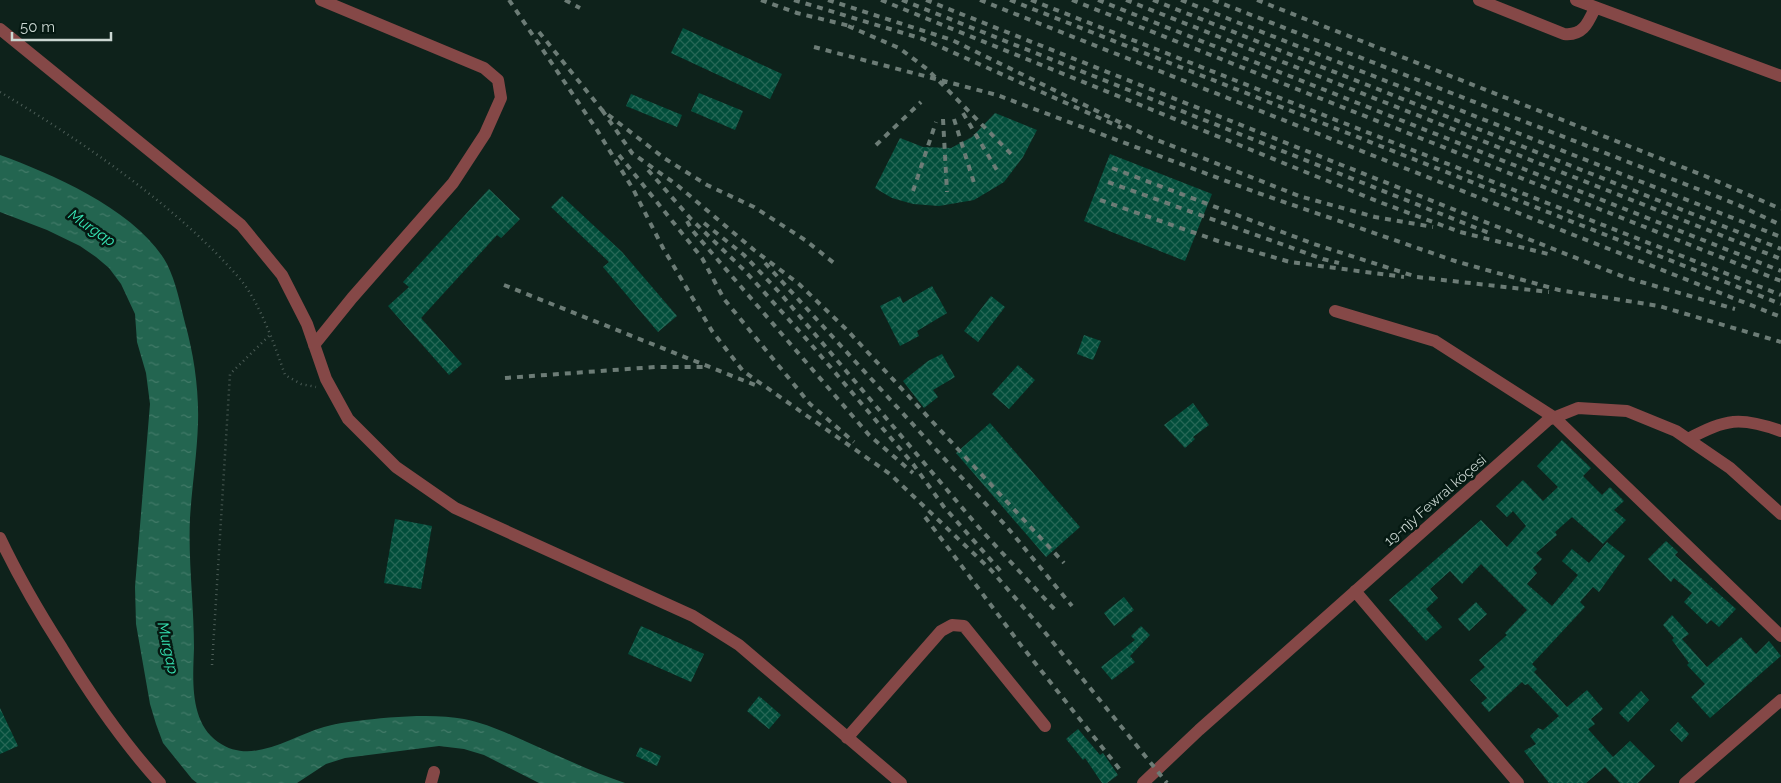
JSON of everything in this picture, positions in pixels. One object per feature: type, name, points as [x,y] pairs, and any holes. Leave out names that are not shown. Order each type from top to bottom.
[{"type":"street","points":[[314,345],[352,298],[453,183],[485,134],[501,98],[498,80],[484,68],[321,0]]},
{"type":"street","points":[[1479,0],[1564,34],[1572,35],[1580,32],[1586,26],[1595,8]]},
{"type":"street","points":[[1576,0],[1781,76]]},
{"type":"street","points":[[0,29],[241,225],[282,275],[307,324],[332,390],[348,419],[396,467],[455,508],[694,616],[739,645],[901,783]]},
{"type":"street","points":[[1335,311],[1435,341],[1555,418],[1781,636]]},
{"type":"street","name":"19-njy Fewral köçesi","points":[[1143,783],[1199,730],[1548,420],[1578,408],[1627,411],[1676,431],[1688,439],[1730,468],[1781,514]]},
{"type":"street","points":[[1688,439],[1718,424],[1730,421],[1756,422],[1781,431]]},
{"type":"street","points":[[0,538],[15,571],[94,699],[131,751],[160,783]]},
{"type":"street","points":[[1355,592],[1518,783]]},
{"type":"street","points":[[847,738],[941,631],[952,625],[964,626],[1045,726]]},
{"type":"street","points":[[1685,783],[1781,700]]},
{"type":"path","points":[[0,92],[49,120],[171,213],[241,280],[271,334],[285,375],[301,384],[332,390]]},
{"type":"path","points":[[212,665],[230,374],[271,334]]},
{"type":"water","name":"Murgap","points":[[0,155],[69,184],[116,212],[137,228],[154,245],[167,264],[173,278],[191,347],[197,385],[197,435],[190,534],[194,686],[197,711],[209,733],[218,742],[231,749],[244,751],[271,747],[340,723],[410,716],[452,717],[496,729],[625,783],[539,783],[484,755],[464,749],[439,746],[345,758],[326,764],[297,783],[197,783],[192,779],[163,743],[156,724],[150,704],[136,624],[135,587],[150,404],[146,373],[137,342],[135,314],[121,284],[109,268],[96,257],[80,246],[47,230],[0,212]]},
{"type":"building","points":[[683,28],[782,74],[770,99],[671,53]]},
{"type":"building","points":[[699,93],[743,111],[735,130],[691,111]]},
{"type":"building","points":[[631,94],[682,115],[677,127],[626,106]]},
{"type":"building","points":[[995,113],[1037,130],[1023,157],[1004,182],[974,200],[939,206],[913,204],[892,198],[875,188],[900,138],[923,147],[951,148],[972,137]]},
{"type":"building","points":[[1110,154],[1212,194],[1185,261],[1084,221]]},
{"type":"building","points":[[489,189],[520,219],[501,238],[497,235],[421,318],[462,364],[449,375],[388,306],[409,287],[403,282]]},
{"type":"building","points":[[562,196],[622,252],[677,316],[658,332],[603,267],[609,262],[551,207]]},
{"type":"building","points":[[932,286],[947,313],[917,331],[919,336],[900,346],[880,306],[900,296],[903,303]]},
{"type":"building","points":[[991,296],[1005,307],[978,342],[964,331]]},
{"type":"building","points":[[1084,335],[1101,341],[1093,360],[1077,354]]},
{"type":"building","points":[[942,354],[955,377],[933,390],[938,397],[924,408],[903,381],[928,361]]},
{"type":"building","points":[[1018,365],[1035,380],[1009,409],[992,394]]},
{"type":"building","points":[[1193,403],[1209,425],[1193,437],[1195,439],[1185,448],[1164,425]]},
{"type":"building","points":[[990,423],[1080,527],[1046,557],[956,453]]},
{"type":"building","points":[[1562,440],[1591,468],[1583,476],[1602,495],[1610,487],[1624,501],[1614,510],[1626,520],[1603,544],[1572,517],[1555,532],[1557,535],[1536,553],[1542,559],[1533,568],[1537,573],[1527,584],[1552,606],[1578,575],[1562,561],[1572,549],[1589,563],[1607,542],[1625,556],[1599,592],[1593,587],[1580,602],[1585,607],[1532,664],[1537,669],[1534,672],[1567,707],[1587,690],[1603,709],[1591,719],[1595,724],[1588,729],[1613,757],[1630,741],[1655,766],[1638,783],[1620,783],[1605,767],[1586,783],[1549,783],[1524,751],[1536,744],[1530,736],[1538,728],[1543,730],[1559,716],[1528,684],[1525,685],[1522,682],[1489,712],[1481,703],[1487,698],[1470,680],[1485,667],[1479,660],[1507,635],[1505,633],[1527,610],[1481,564],[1462,584],[1450,571],[1430,589],[1438,598],[1426,609],[1442,627],[1426,641],[1389,600],[1481,520],[1507,547],[1526,526],[1513,511],[1507,517],[1496,506],[1523,480],[1543,501],[1558,487],[1537,466]]},
{"type":"building","points":[[395,519],[432,526],[421,589],[384,583]]},
{"type":"building","points":[[1666,541],[1678,552],[1675,555],[1736,609],[1719,627],[1711,620],[1707,624],[1684,602],[1692,593],[1674,578],[1671,582],[1648,559]]},
{"type":"building","points":[[1124,597],[1134,610],[1114,626],[1104,613]]},
{"type":"building","points":[[1476,602],[1487,614],[1469,631],[1458,619]]},
{"type":"building","points":[[1672,615],[1689,634],[1682,639],[1707,667],[1741,637],[1756,654],[1769,641],[1781,656],[1710,718],[1691,697],[1705,684],[1687,665],[1689,663],[1672,640],[1674,638],[1663,625]]},
{"type":"building","points":[[641,626],[704,654],[691,682],[628,654]]},
{"type":"building","points":[[1141,626],[1150,635],[1130,656],[1135,662],[1112,680],[1101,667],[1135,640],[1131,636]]},
{"type":"building","points":[[1641,691],[1649,700],[1628,722],[1619,713]]},
{"type":"building","points":[[759,696],[781,715],[769,729],[747,711]]},
{"type":"building","points":[[0,708],[18,746],[0,754]]},
{"type":"building","points":[[1678,722],[1689,734],[1682,742],[1670,730]]},
{"type":"building","points":[[1078,729],[1100,755],[1103,753],[1118,775],[1107,783],[1102,783],[1085,758],[1083,760],[1066,739]]},
{"type":"building","points":[[640,747],[661,756],[657,766],[636,756]]},
{"type":"railway","points":[[509,0],[597,130],[633,189],[663,248],[712,331],[743,371],[890,474],[991,570],[1043,630],[1167,783]]},
{"type":"railway","points":[[565,0],[580,8]]},
{"type":"railway","points":[[761,0],[797,13],[854,27]]},
{"type":"railway","points":[[794,0],[923,39],[1122,128]]},
{"type":"railway","points":[[828,0],[952,40],[1152,138],[1299,196],[1375,217],[1433,227]]},
{"type":"railway","points":[[881,0],[1382,203],[1460,232],[1552,255]]},
{"type":"railway","points":[[902,0],[1489,233]]},
{"type":"railway","points":[[926,0],[1624,277],[1735,309]]},
{"type":"railway","points":[[980,0],[1781,317]]},
{"type":"railway","points":[[1010,0],[1781,304]]},
{"type":"railway","points":[[1031,0],[1781,295]]},
{"type":"railway","points":[[1072,0],[1781,281]]},
{"type":"railway","points":[[1098,0],[1781,271]]},
{"type":"railway","points":[[1126,0],[1781,259]]},
{"type":"railway","points":[[1153,0],[1781,249]]},
{"type":"railway","points":[[1181,0],[1781,237]]},
{"type":"railway","points":[[1213,0],[1736,204],[1781,225]]},
{"type":"railway","points":[[1257,0],[1705,176],[1781,209]]},
{"type":"railway","points":[[848,26],[899,48],[927,69],[1011,154]]},
{"type":"railway","points":[[539,32],[602,110],[664,158],[707,185],[754,207],[805,240],[834,263]]},
{"type":"railway","points":[[814,47],[997,95],[1258,193],[1458,262],[1559,290],[1659,306],[1781,342]]},
{"type":"railway","points":[[876,145],[921,102]]},
{"type":"railway","points":[[602,110],[632,153],[677,185],[754,250],[799,284],[847,330],[1064,563]]},
{"type":"railway","points":[[963,113],[998,172]]},
{"type":"railway","points":[[943,119],[947,192]]},
{"type":"railway","points":[[954,119],[975,186]]},
{"type":"railway","points":[[913,191],[936,122]]},
{"type":"railway","points":[[619,155],[702,258],[724,299],[810,404],[854,442]]},
{"type":"railway","points":[[1112,168],[1314,244],[1417,277],[1549,292]]},
{"type":"railway","points":[[648,170],[691,219],[745,271],[809,342],[913,464],[944,507],[1004,575]]},
{"type":"railway","points":[[1108,182],[1323,259],[1339,263]]},
{"type":"railway","points":[[1100,200],[1218,241],[1290,262],[1404,277]]},
{"type":"railway","points":[[687,221],[692,230],[869,435],[913,473]]},
{"type":"railway","points":[[704,223],[744,255],[780,293],[981,530],[1058,613]]},
{"type":"railway","points":[[765,263],[1007,527],[1072,606]]},
{"type":"railway","points":[[504,285],[755,385]]},
{"type":"railway","points":[[505,378],[655,367],[703,367]]},
{"type":"railway","points":[[925,517],[1020,644],[1121,771]]}]
